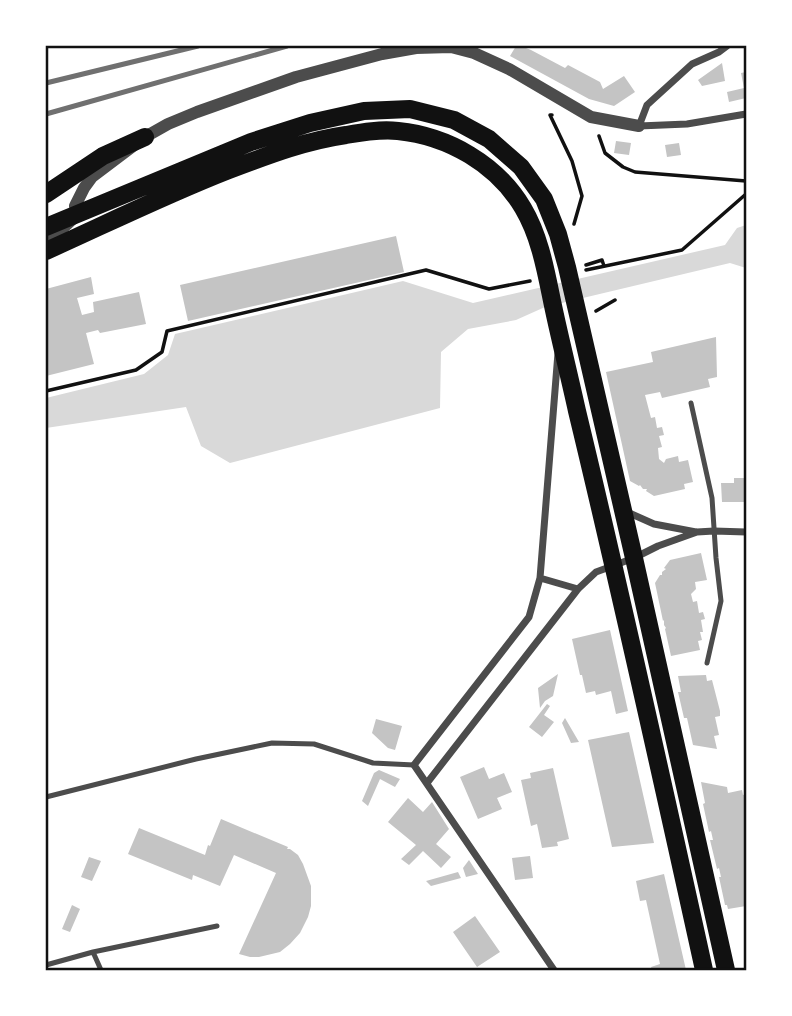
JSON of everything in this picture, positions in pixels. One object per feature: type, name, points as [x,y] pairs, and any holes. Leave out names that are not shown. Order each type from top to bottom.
[{"type":"main road","points":[[46,228],[251,142],[310,123],[364,111],[410,108],[454,120],[489,139],[521,167],[544,199],[571,269],[581,330],[726,971]]},
{"type":"main road","points":[[47,246],[275,152],[324,138],[372,131],[397,130],[446,142],[489,167],[505,184],[522,206],[532,226],[614,565],[704,971]]},
{"type":"main road","points":[[46,194],[103,156],[145,137]]},
{"type":"street","points":[[639,126],[647,105],[692,64],[727,46]]},
{"type":"street","points":[[47,246],[78,214],[75,206],[92,177],[145,137],[197,112],[296,77],[382,54],[433,47],[451,47],[474,53],[509,69],[591,117],[639,126],[687,124],[747,114]]},
{"type":"street","points":[[554,971],[414,765],[529,617],[540,578],[559,334]]},
{"type":"street","points":[[623,511],[654,524],[697,533]]},
{"type":"street","points":[[427,783],[578,589],[596,572],[697,533],[747,532]]},
{"type":"street","points":[[540,578],[578,589]]},
{"type":"lane","points":[[691,402],[712,499],[721,601],[707,663]]},
{"type":"lane","points":[[46,797],[196,759],[272,743],[314,744],[373,763],[414,765]]},
{"type":"lane","points":[[46,964],[217,926]]},
{"type":"lane","points":[[93,952],[101,971]]},
{"type":"path","points":[[559,117],[550,115],[572,161],[582,196],[572,229]]},
{"type":"path","points":[[591,117],[605,153],[635,172],[747,181]]},
{"type":"path","points":[[571,269],[604,266],[682,250],[747,194]]},
{"type":"path","points":[[583,258],[585,266],[602,260],[604,266]]},
{"type":"path","points":[[46,391],[136,370],[162,352],[167,331],[426,270],[489,289],[542,275]]},
{"type":"path","points":[[596,311],[615,300]]},
{"type":"shaded area","points":[[746,225],[746,268],[730,263],[545,307],[516,320],[468,329],[441,352],[440,408],[230,463],[201,446],[186,407],[46,428],[46,398],[144,374],[168,355],[175,334],[403,281],[473,303],[725,245],[737,228]]},
{"type":"building","points":[[516,46],[531,50],[565,68],[568,65],[600,82],[603,89],[624,76],[635,92],[614,106],[589,99],[510,56]]},
{"type":"building","points":[[722,63],[725,81],[702,86],[698,80]]},
{"type":"building","points":[[746,72],[746,98],[729,102],[727,92],[744,88],[741,73]]},
{"type":"building","points":[[616,141],[631,143],[629,155],[614,153]]},
{"type":"building","points":[[679,143],[681,155],[667,157],[665,145]]},
{"type":"building","points":[[396,236],[404,272],[188,321],[180,285]]},
{"type":"building","points":[[91,277],[94,294],[77,298],[82,315],[94,312],[93,302],[139,292],[146,324],[86,333],[94,364],[46,376],[46,289]]},
{"type":"building","points":[[716,337],[717,377],[708,379],[710,387],[662,398],[660,392],[645,395],[651,418],[655,417],[657,428],[662,427],[664,435],[659,436],[662,447],[658,448],[659,459],[664,463],[666,459],[678,456],[679,462],[688,460],[693,482],[684,484],[685,489],[654,496],[646,491],[647,489],[630,481],[606,372],[653,362],[651,352]]},
{"type":"building","points":[[734,478],[746,478],[746,502],[722,502],[721,483],[734,483]]},
{"type":"building","points":[[701,553],[707,580],[695,582],[696,589],[691,594],[693,602],[697,601],[699,613],[703,612],[705,619],[701,620],[703,632],[700,632],[702,640],[698,641],[700,650],[671,656],[655,583],[670,560]]},
{"type":"building","points":[[610,630],[628,711],[616,714],[611,691],[596,695],[595,691],[586,693],[572,639]]},
{"type":"building","points":[[558,674],[553,696],[540,708],[538,688]]},
{"type":"building","points":[[706,675],[707,681],[712,680],[720,711],[720,716],[715,717],[719,735],[714,736],[717,749],[693,745],[678,692],[681,692],[678,676]]},
{"type":"building","points":[[547,704],[550,706],[544,715],[554,722],[542,737],[529,727]]},
{"type":"building","points":[[565,718],[579,742],[571,743],[562,723]]},
{"type":"building","points":[[376,719],[402,726],[395,750],[388,748],[372,733]]},
{"type":"building","points":[[629,732],[654,843],[612,847],[588,740]]},
{"type":"building","points":[[484,767],[489,779],[504,773],[512,792],[497,798],[502,809],[478,819],[460,777]]},
{"type":"building","points":[[553,768],[569,839],[557,842],[558,846],[542,848],[537,824],[531,826],[521,780],[531,778],[530,773]]},
{"type":"building","points":[[379,770],[400,779],[395,787],[380,779],[368,806],[362,801],[374,773]]},
{"type":"building","points":[[701,782],[727,787],[728,793],[742,790],[743,795],[746,794],[746,906],[728,909],[725,905],[719,868],[717,869],[710,840],[713,840],[703,804]]},
{"type":"building","points":[[408,798],[423,812],[432,802],[449,829],[436,844],[451,857],[441,868],[423,851],[409,865],[401,859],[416,845],[388,822]]},
{"type":"building","points":[[221,819],[288,847],[287,849],[298,855],[303,864],[311,886],[311,906],[300,933],[280,952],[259,957],[239,954],[276,873],[234,855],[220,886],[193,875],[192,880],[128,854],[139,828],[205,855]]},
{"type":"building","points":[[530,856],[533,878],[515,880],[512,858]]},
{"type":"building","points":[[89,857],[101,861],[92,881],[81,877]]},
{"type":"building","points":[[469,860],[478,874],[466,877],[463,868]]},
{"type":"building","points":[[458,872],[461,878],[431,886],[426,881]]},
{"type":"building","points":[[664,874],[686,970],[652,970],[651,967],[660,964],[646,900],[640,901],[636,881]]},
{"type":"building","points":[[72,905],[80,909],[70,932],[62,929]]},
{"type":"building","points":[[475,916],[500,952],[477,967],[453,932]]},
{"type":"railway","points":[[46,83],[198,46]]},
{"type":"railway","points":[[46,114],[287,46]]}]
